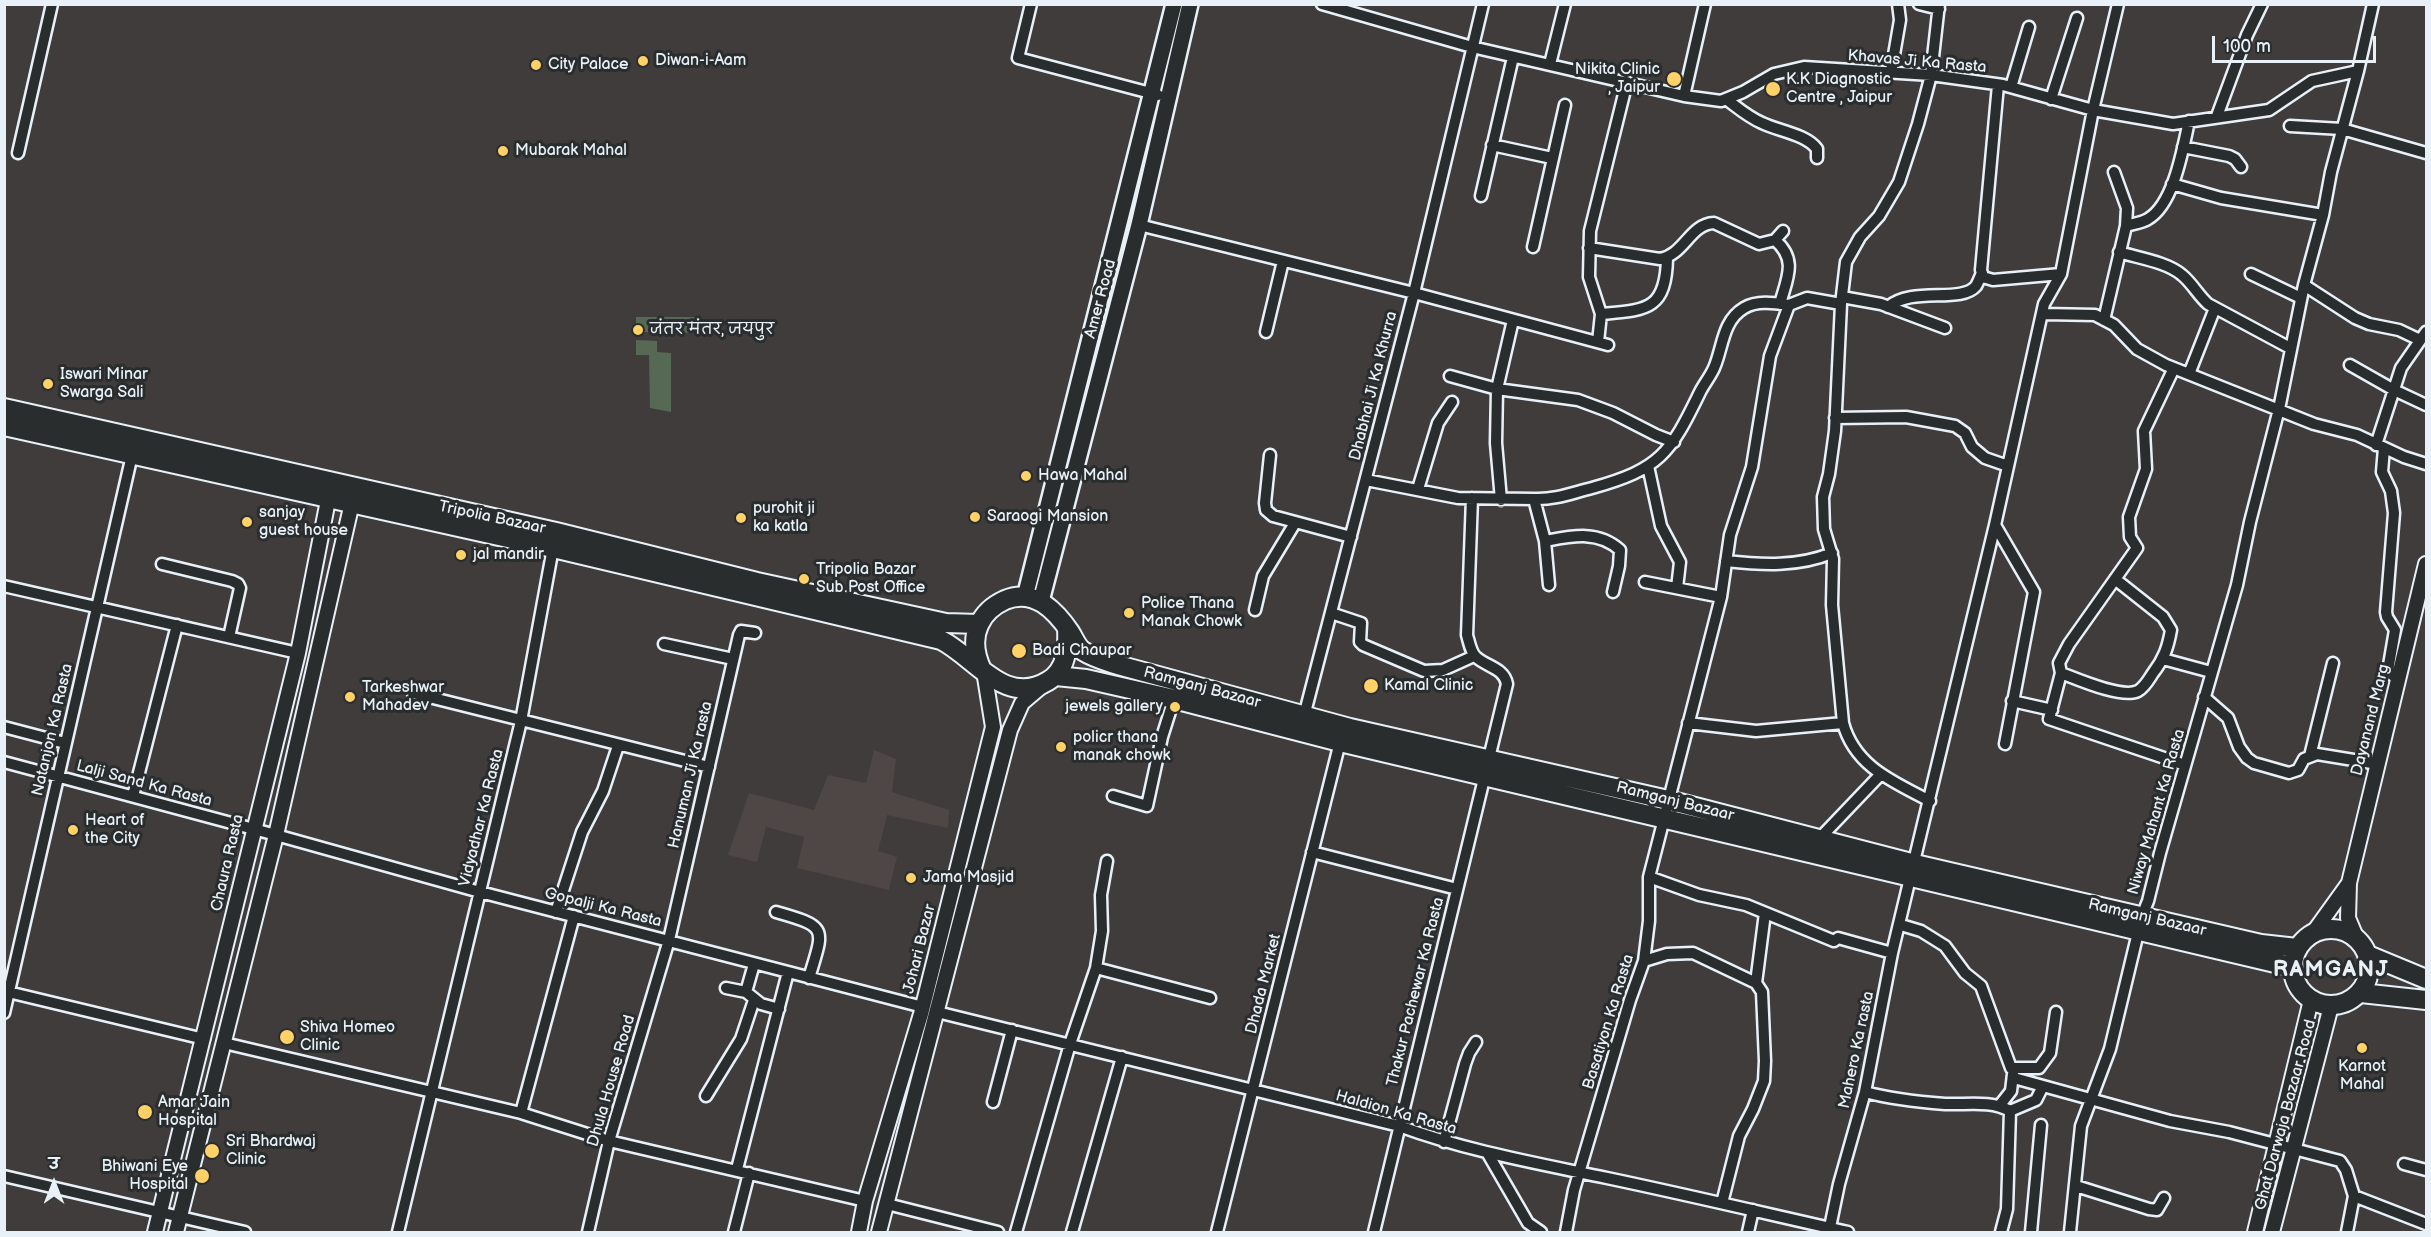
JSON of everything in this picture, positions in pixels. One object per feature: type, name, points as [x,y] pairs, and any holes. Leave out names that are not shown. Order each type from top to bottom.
[{"type":"main road","name":"Amer Road","points":[[1033,599],[1174,4]]},
{"type":"main road","name":"Amer Road","points":[[1033,599],[1139,225],[1190,4]]},
{"type":"main road","name":"Tripolia Bazaar","points":[[4,408],[330,491]]},
{"type":"main road","name":"Tripolia Bazaar","points":[[4,426],[132,455],[330,491],[946,623],[979,624]]},
{"type":"main road","name":"Tripolia Bazaar","points":[[555,540],[941,640],[956,648],[983,670]]},
{"type":"main road","points":[[1010,598],[1033,599],[1051,608],[1067,628],[1066,653],[1051,680],[1021,689],[1006,687],[993,680],[983,670],[975,647],[979,624],[997,603],[1010,598]]},
{"type":"main road","name":"Ramganj Bazaar","points":[[1067,628],[1081,650],[1098,659],[1303,723],[1340,742],[1487,766]]},
{"type":"main road","name":"Ramganj Bazaar","points":[[1051,680],[1086,679],[1174,699],[1303,723],[1350,728],[1487,766],[1666,808],[1913,871],[2140,923],[2260,944],[2297,948]]},
{"type":"main road","name":"Ramganj Bazaar","points":[[1666,808],[1819,839],[1913,871]]},
{"type":"main road","name":"Ramganj Bazaar","points":[[2140,923],[2292,967]]},
{"type":"main road","points":[[2329,929],[2343,930],[2356,937],[2368,955],[2369,976],[2361,993],[2352,1000],[2331,1006],[2311,1000],[2297,986],[2292,967],[2297,948],[2313,933],[2329,929]]},
{"type":"main road","points":[[2368,955],[2427,979]]},
{"type":"main road","points":[[2361,993],[2427,1000]]},
{"type":"street","points":[[18,153],[52,4]]},
{"type":"street","points":[[1031,4],[1018,58],[1152,92],[1167,98]]},
{"type":"street","name":"Khavas Ji Ka Rasta","points":[[1322,4],[1513,57],[1684,96],[1721,101],[1743,92],[1774,74],[1804,67],[1931,75],[2011,87],[2093,110],[2173,124],[2269,110],[2313,81],[2358,71]]},
{"type":"street","name":"Dhabhai Ji Ka Khurra","points":[[1303,723],[1414,293],[1483,4]]},
{"type":"street","points":[[1550,64],[1564,4]]},
{"type":"street","points":[[1684,96],[1705,4]]},
{"type":"street","points":[[1891,72],[1900,20],[1898,4]]},
{"type":"street","points":[[1919,4],[1939,7],[1931,75],[1899,182],[1880,216],[1860,237],[1846,262],[1841,301],[1829,474],[1823,497],[1824,529],[1832,554],[1832,604],[1844,723],[1848,740],[1856,752],[1881,774],[1930,801]]},
{"type":"street","name":"Mahero Ka rasta","points":[[1830,1231],[1839,1185],[1865,1092],[1892,953],[1901,925],[1995,525],[2044,314],[2044,304],[2061,274],[2093,110],[2118,4]]},
{"type":"street","points":[[2217,116],[2247,35],[2262,4]]},
{"type":"street","name":"Niway Mahant Ka Rasta","points":[[2070,1233],[2081,1126],[2110,1049],[2140,923],[2230,610],[2250,522],[2280,409],[2304,285],[2373,4]]},
{"type":"street","points":[[2051,99],[2077,18]]},
{"type":"street","points":[[2011,87],[2029,27]]},
{"type":"street","points":[[1481,196],[1513,57]]},
{"type":"street","points":[[1139,225],[1414,293],[1603,344],[1601,314],[1589,277],[1590,231],[1627,82]]},
{"type":"street","points":[[1888,307],[1898,299],[1966,293],[1976,286],[1982,273],[1998,85]]},
{"type":"street","points":[[1726,99],[1745,115],[1808,140],[1817,149],[1817,158]]},
{"type":"street","points":[[1533,247],[1565,105]]},
{"type":"street","points":[[2126,226],[2148,219],[2156,211],[2172,184],[2189,121]]},
{"type":"street","points":[[2290,126],[2342,129],[2427,153]]},
{"type":"street","points":[[1492,145],[1552,158]]},
{"type":"street","points":[[2183,147],[2229,156],[2235,159],[2241,167]]},
{"type":"street","points":[[2104,320],[2126,226],[2127,208],[2114,172]]},
{"type":"street","points":[[2172,184],[2221,198],[2323,215]]},
{"type":"street","points":[[1589,248],[1651,259],[1667,258],[1680,249],[1701,225],[1708,223],[1714,223],[1759,244],[1775,240],[1783,231]]},
{"type":"street","name":"Basatiyon Ka Rasta","points":[[1566,1233],[1574,1190],[1630,1000],[1644,961],[1650,921],[1649,877],[1721,597],[1730,535],[1752,467],[1770,356],[1784,304],[1790,262],[1785,248],[1775,240]]},
{"type":"street","points":[[2119,252],[2174,269],[2187,279],[2198,295],[2215,308],[2290,348]]},
{"type":"street","points":[[1601,314],[1644,309],[1654,303],[1665,284],[1667,258]]},
{"type":"street","points":[[1266,332],[1283,261]]},
{"type":"street","points":[[1982,273],[1986,279],[1993,280],[2061,274]]},
{"type":"street","points":[[2251,274],[2301,298]]},
{"type":"street","points":[[2304,285],[2355,318],[2369,324],[2423,336],[2401,368],[2380,446],[2382,472],[2391,490],[2394,513],[2386,612],[2395,630],[2388,672],[2398,680]]},
{"type":"street","points":[[1366,480],[1443,496],[1501,500],[1551,500],[1623,479],[1648,466],[1670,448],[1713,369],[1724,332],[1744,308],[1765,303],[1784,304],[1807,298],[1881,304],[1945,328]]},
{"type":"street","points":[[2189,374],[2215,308]]},
{"type":"street","points":[[2044,314],[2095,315],[2114,324],[2138,349],[2174,368],[2314,424],[2357,435],[2427,464]]},
{"type":"street","points":[[1501,500],[1496,442],[1497,389],[1513,320]]},
{"type":"street","points":[[2350,365],[2394,390],[2427,405]]},
{"type":"street","points":[[2174,368],[2144,431],[2146,469],[2129,517],[2130,537],[2138,548],[2069,644],[2059,663],[2061,673],[2049,719],[2185,765]]},
{"type":"street","points":[[1450,376],[1497,389],[1578,400],[1613,413],[1674,442]]},
{"type":"street","points":[[1418,489],[1438,423],[1452,402]]},
{"type":"street","points":[[1834,418],[1906,417],[1955,426],[1965,433],[1972,447],[1985,458],[2008,466]]},
{"type":"street","name":"Natanjon Ka Rasta","points":[[4,1013],[132,455]]},
{"type":"street","points":[[1270,455],[1266,510],[1274,516],[1295,523],[1351,537]]},
{"type":"street","points":[[1648,466],[1661,526],[1680,562],[1677,588]]},
{"type":"street","name":"Chaura Rasta","points":[[155,1233],[298,653],[330,491]]},
{"type":"street","points":[[176,1233],[276,835],[353,496]]},
{"type":"street","points":[[1331,613],[1361,623],[1360,642],[1363,645],[1424,671],[1443,669],[1474,656],[1467,635],[1472,498]]},
{"type":"street","points":[[1534,499],[1545,541],[1549,585]]},
{"type":"street","points":[[1255,610],[1263,576],[1295,523]]},
{"type":"street","points":[[1995,525],[2034,592],[2005,744]]},
{"type":"street","points":[[1545,541],[1571,536],[1592,536],[1613,544],[1620,550],[1613,592]]},
{"type":"street","name":"Vidyadhar Ka Rasta","points":[[398,1233],[521,721],[555,540]]},
{"type":"street","points":[[1726,561],[1788,564],[1815,560],[1832,554]]},
{"type":"street","points":[[162,564],[238,584],[240,588],[229,637]]},
{"type":"street","name":"Dayanand Marg","points":[[2349,883],[2427,564]]},
{"type":"street","points":[[2061,673],[2098,687],[2133,692],[2143,687],[2163,659],[2171,630],[2163,617],[2115,579]]},
{"type":"street","points":[[1646,582],[1721,597]]},
{"type":"street","points":[[4,586],[298,653]]},
{"type":"street","points":[[133,796],[177,626]]},
{"type":"street","name":"Hanuman Ji Ka rasta","points":[[669,940],[733,659],[741,631],[755,633]]},
{"type":"street","points":[[664,644],[733,659]]},
{"type":"street","name":"Thakur Pachewar Ka Rasta","points":[[1374,1233],[1507,684],[1506,677],[1498,670],[1474,656]]},
{"type":"street","points":[[2163,659],[2211,672]]},
{"type":"street","points":[[2204,697],[2228,718],[2243,753],[2254,763],[2289,773],[2295,772],[2310,756],[2333,663]]},
{"type":"street","name":"Johari Bazar","points":[[859,1233],[865,1201],[923,1007],[993,727],[983,670]]},
{"type":"street","name":"Johari Bazar","points":[[879,1233],[1010,730],[1022,703],[1051,680]]},
{"type":"street","points":[[413,693],[709,767]]},
{"type":"street","points":[[1113,796],[1147,806],[1162,737],[1174,699]]},
{"type":"street","points":[[2012,701],[2052,710]]},
{"type":"street","points":[[1688,723],[1756,731],[1844,723]]},
{"type":"street","points":[[4,727],[64,744]]},
{"type":"street","name":"Dhada Market","points":[[1217,1233],[1340,742]]},
{"type":"street","points":[[556,912],[582,832],[603,791],[618,746]]},
{"type":"street","points":[[2310,756],[2324,755],[2378,764]]},
{"type":"street","name":"Lalji Sand Ka Rasta","points":[[4,762],[276,835]]},
{"type":"street","points":[[1819,839],[1881,774]]},
{"type":"street","name":"Gopalji Ka Rasta","points":[[276,835],[480,892],[923,1007]]},
{"type":"street","points":[[1312,852],[1457,889]]},
{"type":"street","points":[[1016,1233],[1070,1044],[1096,968],[1102,931],[1101,895],[1107,861]]},
{"type":"street","points":[[1649,877],[1699,895],[1746,905],[1834,940],[1838,938],[1892,953]]},
{"type":"street","points":[[2313,933],[2349,883]]},
{"type":"street","points":[[2349,883],[2348,918],[2356,937]]},
{"type":"street","points":[[776,912],[808,921],[816,928],[819,942],[809,978]]},
{"type":"street","points":[[1756,984],[1765,913]]},
{"type":"street","points":[[521,1113],[574,916]]},
{"type":"street","points":[[1901,925],[1921,931],[1944,946],[1965,973],[1981,986],[2013,1073],[2011,1091],[2005,1108],[2007,1209],[2001,1233]]},
{"type":"street","name":"Dhula House Road","points":[[588,1233],[609,1141],[669,940]]},
{"type":"street","points":[[1644,961],[1667,954],[1693,953],[1756,984],[1762,992],[1765,1071],[1760,1092],[1739,1136],[1722,1203]]},
{"type":"street","points":[[706,1096],[741,1039],[754,964]]},
{"type":"street","points":[[1096,968],[1210,998]]},
{"type":"street","points":[[737,1169],[788,972]]},
{"type":"street","points":[[726,988],[779,1009]]},
{"type":"street","points":[[7,992],[204,1039]]},
{"type":"street","points":[[2255,1233],[2311,1000]]},
{"type":"street","name":"Ghat Darwaja Bazaar Road","points":[[2272,1233],[2331,1006]]},
{"type":"street","name":"Haldion Ka Rasta","points":[[937,1012],[1399,1126],[1488,1154],[1722,1203],[1830,1231],[1848,1233]]},
{"type":"street","points":[[2013,1073],[2039,1068],[2050,1053],[2056,1012]]},
{"type":"street","points":[[993,1102],[1012,1030]]},
{"type":"street","points":[[1444,1142],[1465,1064],[1476,1042]]},
{"type":"street","points":[[224,1043],[521,1113],[609,1141],[737,1169],[865,1201]]},
{"type":"street","points":[[1072,1233],[1122,1057]]},
{"type":"street","points":[[2013,1073],[2043,1086],[2092,1100],[2170,1121],[2277,1144],[2344,1164],[2354,1196],[2347,1232]]},
{"type":"street","points":[[1865,1092],[1885,1098],[2005,1108],[2036,1100],[2043,1086]]},
{"type":"street","points":[[2031,1233],[2041,1125]]},
{"type":"street","points":[[1488,1154],[1517,1207],[1540,1233]]},
{"type":"street","points":[[2404,1164],[2427,1170]]},
{"type":"street","points":[[734,1233],[749,1173]]},
{"type":"street","points":[[4,1176],[245,1233]]},
{"type":"street","points":[[2076,1186],[2149,1209],[2160,1208],[2164,1198]]},
{"type":"street","points":[[2354,1196],[2427,1224]]},
{"type":"street","points":[[887,1204],[998,1233]]},
{"type":"street","points":[[1748,1233],[1753,1210]]},
{"type":"shaded area","points":[[874,750],[896,759],[892,792],[949,810],[948,828],[887,815],[878,851],[897,857],[889,890],[797,868],[804,837],[766,827],[757,862],[728,855],[749,793],[814,810],[828,775],[866,783]]},
{"type":"green space","points":[[636,317],[701,317],[700,333],[636,332]]},
{"type":"green space","points":[[636,340],[657,341],[657,352],[671,353],[671,412],[650,408],[649,355],[636,355]]},
{"type":"place","name":"Diwan-i-Aam","points":[[643,61]]},
{"type":"place","name":"City Palace","points":[[536,65]]},
{"type":"place","name":"Nikita Clinic , Jaipur","points":[[1674,79]]},
{"type":"place","name":"K.K Diagnostic Centre , Jaipur","points":[[1773,89]]},
{"type":"place","name":"Mubarak Mahal","points":[[503,151]]},
{"type":"place","name":"जंतर मंतर, जयपुर","points":[[638,330]]},
{"type":"place","name":"Iswari Minar Swarga Sali","points":[[48,384]]},
{"type":"place","name":"Hawa Mahal","points":[[1026,476]]},
{"type":"place","name":"Saraogi Mansion","points":[[975,517]]},
{"type":"place","name":"purohit ji ka katla","points":[[741,518]]},
{"type":"place","name":"sanjay guest house","points":[[247,522]]},
{"type":"place","name":"jal mandir","points":[[461,555]]},
{"type":"place","name":"Tripolia Bazar Sub Post Office","points":[[804,579]]},
{"type":"place","name":"Police Thana Manak Chowk","points":[[1129,613]]},
{"type":"place","name":"Badi Chaupar","points":[[1019,651]]},
{"type":"place","name":"Kamal Clinic","points":[[1371,686]]},
{"type":"place","name":"Tarkeshwar Mahadev","points":[[350,697]]},
{"type":"place","name":"jewels gallery","points":[[1175,707]]},
{"type":"place","name":"policr thana manak chowk","points":[[1061,747]]},
{"type":"place","name":"Heart of the City","points":[[73,830]]},
{"type":"place","name":"Jama Masjid","points":[[911,878]]},
{"type":"place","name":"Shiva Homeo Clinic","points":[[287,1037]]},
{"type":"place","name":"Karnot Mahal","points":[[2362,1048]]},
{"type":"place","name":"Amar Jain Hospital","points":[[145,1112]]},
{"type":"place","name":"Sri Bhardwaj Clinic","points":[[212,1151]]},
{"type":"place","name":"Bhiwani Eye Hospital","points":[[202,1176]]},
{"type":"district","name":"RAMGANJ","points":[[2331,970]]}]
